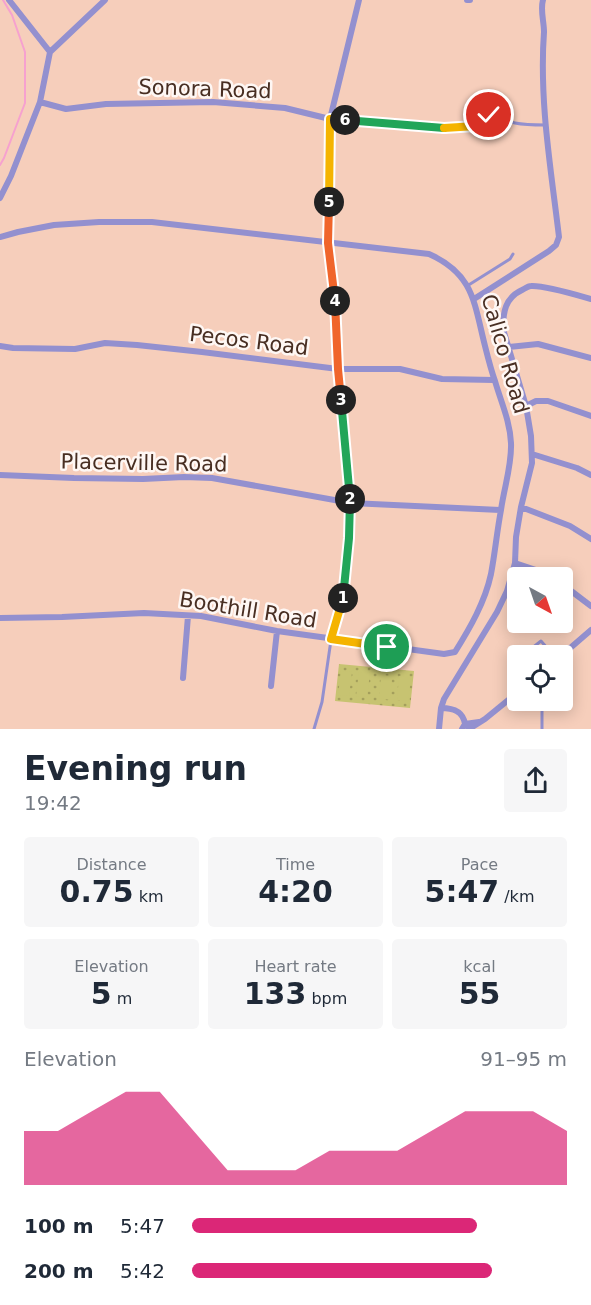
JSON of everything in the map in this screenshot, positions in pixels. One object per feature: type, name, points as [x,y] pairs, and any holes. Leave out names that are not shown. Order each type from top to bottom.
[{"type":"street","points":[[9,0],[50,52]]},
{"type":"street","points":[[0,198],[40,102],[50,52],[105,0]]},
{"type":"street","points":[[331,639],[343,599],[351,503],[338,369],[336,307],[328,243],[330,119],[359,0]]},
{"type":"street","points":[[474,299],[549,251],[556,245],[559,237],[545,125],[542,74],[544,28],[541,5],[543,0]]},
{"type":"street","name":"Sonora Road","points":[[40,102],[66,109],[105,104],[213,102],[285,108],[330,119],[453,128],[476,126]]},
{"type":"street","name":"Calico Road","points":[[0,237],[54,225],[152,222],[429,254],[444,261],[455,270],[474,299],[494,380],[509,421],[511,444],[510,463],[491,574],[486,592],[471,625],[455,652]]},
{"type":"street","points":[[439,729],[438,723],[444,699],[497,612],[507,591],[515,563],[521,507],[532,462],[526,406],[503,329],[506,304],[514,293],[530,286],[553,289],[591,299]]},
{"type":"street","name":"Pecos Road","points":[[0,346],[75,349],[105,343],[137,345],[338,369],[400,369],[442,379],[494,380]]},
{"type":"street","points":[[509,347],[538,344],[591,358]]},
{"type":"street","points":[[526,406],[536,401],[548,401],[591,416]]},
{"type":"street","points":[[532,454],[591,475]]},
{"type":"street","name":"Placerville Road","points":[[0,475],[74,478],[212,478],[351,503],[501,510]]},
{"type":"street","points":[[521,507],[570,526],[591,539]]},
{"type":"street","points":[[515,563],[525,567]]},
{"type":"street","points":[[573,592],[591,606]]},
{"type":"street","name":"Boothill Road","points":[[0,618],[144,613],[201,616],[331,639],[444,654],[455,652]]},
{"type":"street","points":[[183,678],[188,616]]},
{"type":"street","points":[[573,646],[591,630]]},
{"type":"street","points":[[271,686],[277,631]]},
{"type":"street","points":[[441,708],[459,711],[468,726],[479,722],[507,700]]},
{"type":"lane","points":[[476,126],[481,118],[489,115],[513,123],[545,125]]},
{"type":"lane","points":[[467,286],[510,259],[513,254]]},
{"type":"lane","points":[[314,729],[322,702],[331,639]]},
{"type":"lane","points":[[542,711],[542,729]]},
{"type":"shaded area","points":[[339,664],[414,671],[410,708],[335,701]]},
{"type":"shaded area","points":[[341,671],[352,672],[349,696],[338,695]]},
{"type":"shaded area","points":[[359,672],[370,673],[367,697],[356,696]]},
{"type":"shaded area","points":[[381,675],[392,676],[390,700],[379,698]]},
{"type":"shaded area","points":[[399,676],[411,678],[408,701],[397,700]]},
{"type":"waterway","points":[[0,165],[25,103],[25,52],[12,15],[3,0]]},
{"type":"route","points":[[387,647],[331,639],[343,599],[351,503],[338,369],[336,307],[328,243],[330,119],[453,128],[476,126],[481,118],[489,115]]}]
